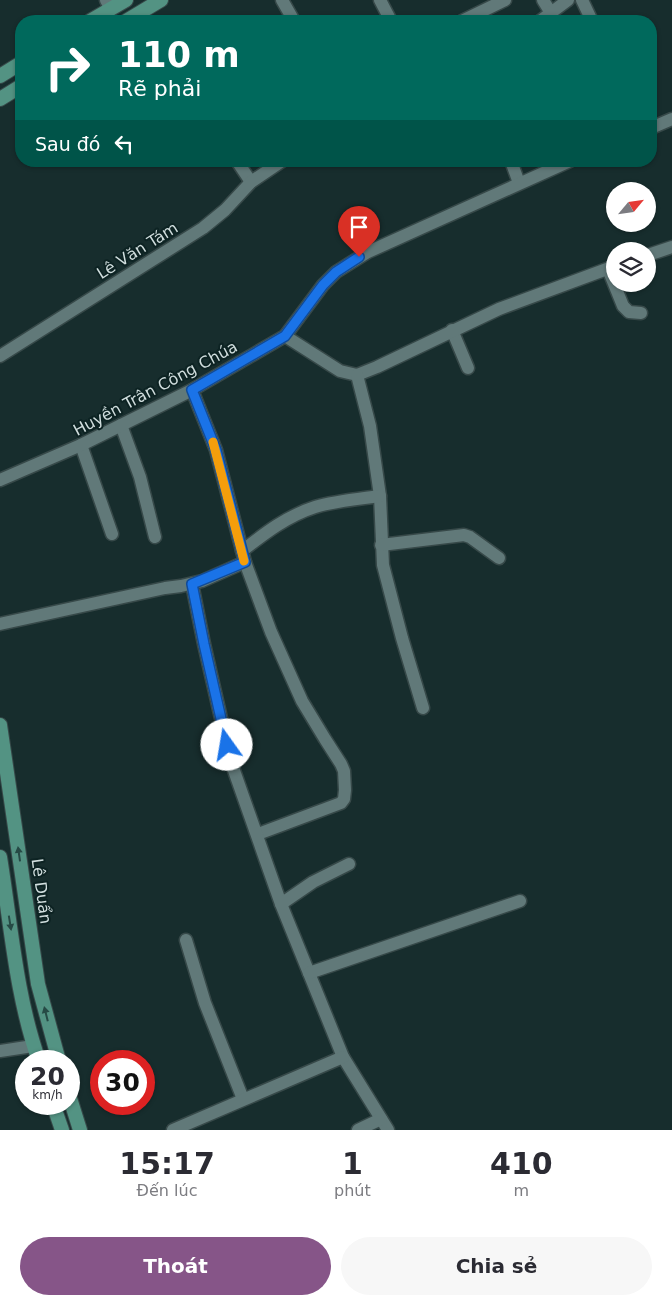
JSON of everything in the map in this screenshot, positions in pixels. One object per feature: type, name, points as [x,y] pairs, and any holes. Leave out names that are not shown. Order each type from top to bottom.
[{"type":"main road","points":[[97,15],[109,4],[126,0]]},
{"type":"main road","points":[[140,15],[161,0]]},
{"type":"main road","points":[[0,76],[15,67]]},
{"type":"main road","points":[[0,99],[15,90]]},
{"type":"main road","name":"Lê Duẩn","points":[[0,725],[38,984],[56,1050]]},
{"type":"main road","points":[[0,857],[20,989],[35,1050]]},
{"type":"main road","points":[[57,1115],[62,1130]]},
{"type":"main road","points":[[75,1115],[80,1130]]},
{"type":"street","points":[[282,0],[291,15]]},
{"type":"street","points":[[380,0],[388,15]]},
{"type":"street","points":[[474,15],[505,0]]},
{"type":"street","points":[[543,0],[551,13]]},
{"type":"street","points":[[548,15],[568,0]]},
{"type":"street","points":[[582,0],[589,15]]},
{"type":"street","points":[[657,125],[672,119]]},
{"type":"street","points":[[241,167],[251,182]]},
{"type":"street","name":"Lê Văn Tám","points":[[0,356],[204,228],[225,210],[251,182],[273,167]]},
{"type":"street","points":[[512,167],[519,183]]},
{"type":"street","name":"Huyền Trân Công Chúa","points":[[0,480],[81,445],[192,390],[285,336],[323,285],[336,272],[368,252],[556,167]]},
{"type":"street","points":[[656,252],[672,247]]},
{"type":"street","points":[[285,336],[340,371],[357,375],[499,309],[606,269]]},
{"type":"street","points":[[619,292],[623,306],[629,312],[641,313]]},
{"type":"street","points":[[452,330],[468,368]]},
{"type":"street","points":[[357,375],[370,426],[380,496],[381,545],[384,565],[402,638],[423,708]]},
{"type":"street","points":[[192,390],[216,450],[243,556],[286,666],[311,716],[342,764],[345,778],[344,799],[341,804],[258,834]]},
{"type":"street","points":[[121,425],[141,482],[155,537]]},
{"type":"street","points":[[81,445],[112,534]]},
{"type":"street","points":[[0,624],[165,588],[192,584],[243,556],[278,523],[296,514],[316,506],[380,496]]},
{"type":"street","points":[[381,545],[464,535],[470,537],[500,558]]},
{"type":"street","points":[[192,584],[231,762],[258,834],[281,904],[342,1057],[388,1130]]},
{"type":"street","points":[[281,904],[314,882],[349,864]]},
{"type":"street","points":[[309,973],[520,902]]},
{"type":"street","points":[[186,940],[206,1003],[243,1099]]},
{"type":"street","points":[[0,1051],[33,1046]]},
{"type":"street","points":[[172,1130],[342,1057]]},
{"type":"street","points":[[358,1130],[381,1119]]},
{"type":"slow traffic","points":[[213,442],[244,561]]},
{"type":"route","points":[[227,745],[192,584],[245,562],[216,450],[192,390],[285,336],[323,285],[336,272],[359,257]]}]
